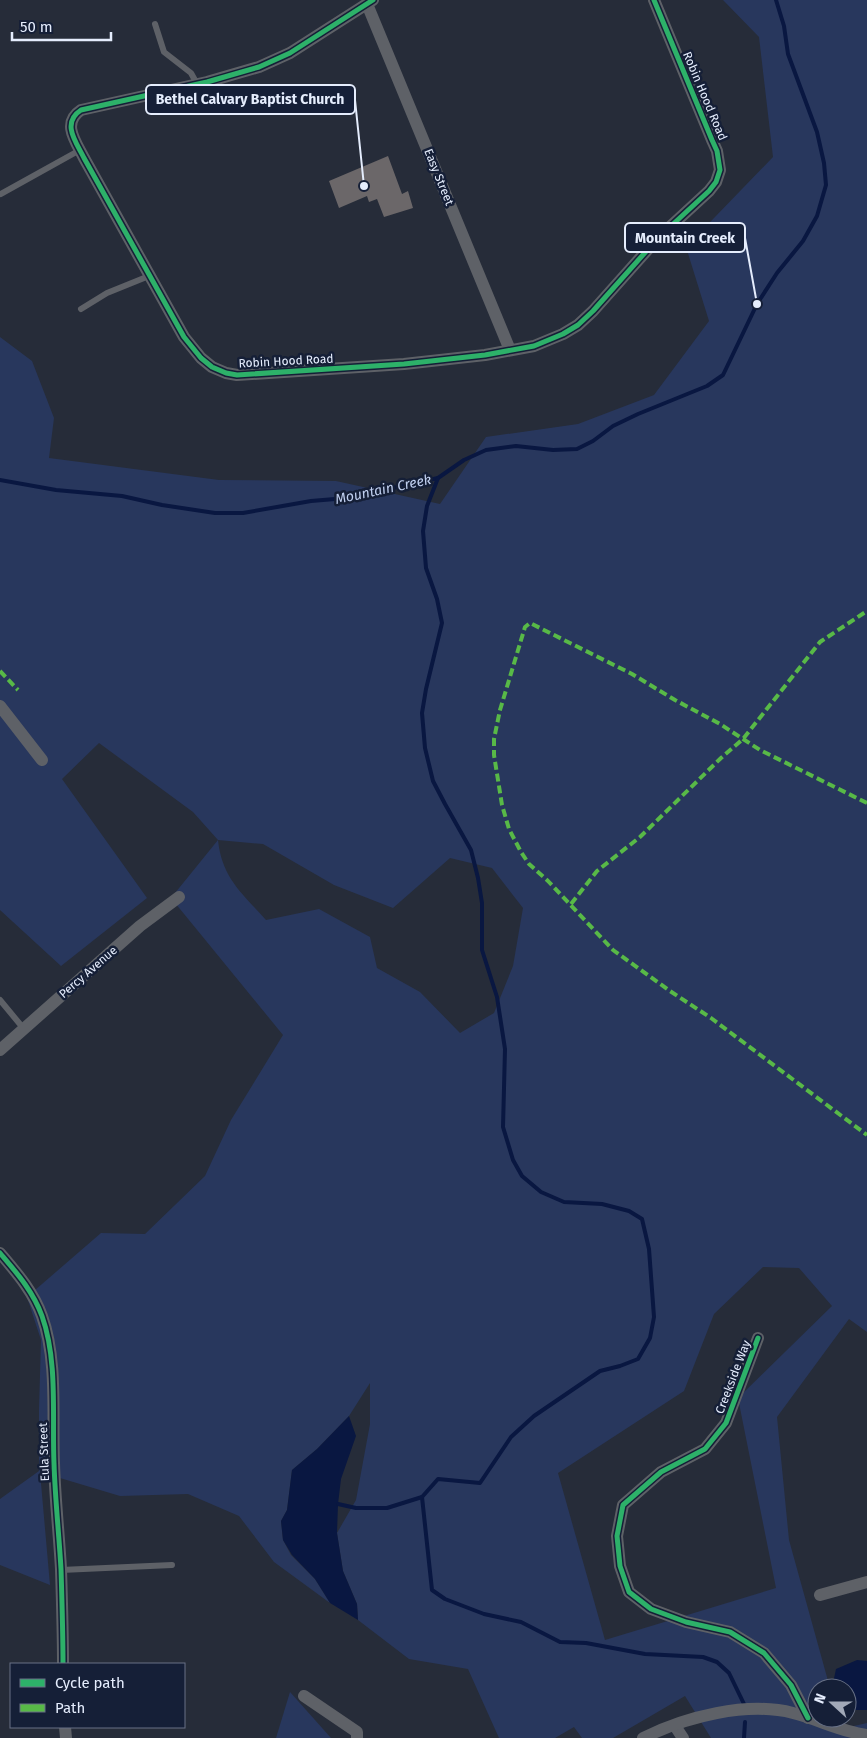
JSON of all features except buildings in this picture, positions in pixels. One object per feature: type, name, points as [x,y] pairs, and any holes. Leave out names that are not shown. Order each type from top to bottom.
[{"type":"street","name":"Robin Hood Road","points":[[370,2],[290,53],[259,67],[196,84],[82,110],[75,114],[70,124],[80,150],[184,337],[201,358],[212,367],[226,373],[237,375],[404,364],[510,350],[534,346],[563,334],[578,325],[599,305],[658,238],[709,191],[719,176],[720,163],[712,140],[654,0]]},
{"type":"street","name":"Easy Street","points":[[370,2],[510,350]]},
{"type":"street","points":[[0,706],[42,760]]},
{"type":"street","name":"Percy Avenue","points":[[0,1050],[140,926],[179,897]]},
{"type":"street","name":"Eula Street","points":[[0,1253],[31,1292],[47,1331],[51,1366],[54,1462],[61,1570],[63,1663]]},
{"type":"street","name":"Creekside Way","points":[[758,1338],[726,1423],[705,1449],[661,1472],[623,1505],[618,1536],[620,1566],[629,1592],[651,1609],[686,1622],[730,1632],[764,1653],[791,1686],[807,1716]]},
{"type":"street","points":[[820,1595],[867,1582]]},
{"type":"street","points":[[304,1696],[357,1732],[357,1738]]},
{"type":"street","points":[[644,1738],[703,1716],[756,1708],[776,1710],[807,1718]]},
{"type":"street","points":[[675,1726],[683,1738]]},
{"type":"street","points":[[840,1728],[867,1734]]},
{"type":"lane","points":[[155,24],[164,52],[191,73],[196,84]]},
{"type":"lane","points":[[0,194],[80,150]]},
{"type":"lane","points":[[81,310],[107,293],[149,276]]},
{"type":"lane","points":[[0,1000],[24,1029]]},
{"type":"lane","points":[[61,1570],[172,1565]]},
{"type":"shaded area","points":[[723,0],[867,0],[867,1332],[849,1319],[777,1417],[789,1540],[827,1678],[807,1678],[807,1728],[857,1728],[857,1725],[867,1723],[867,1738],[711,1738],[685,1696],[613,1738],[582,1738],[574,1727],[555,1738],[499,1738],[468,1669],[409,1659],[358,1620],[357,1604],[343,1571],[337,1533],[356,1500],[370,1424],[370,1383],[349,1416],[317,1449],[292,1470],[287,1510],[281,1521],[283,1540],[291,1555],[315,1579],[330,1603],[274,1562],[239,1516],[188,1494],[120,1496],[40,1472],[50,1585],[0,1565],[0,1499],[39,1471],[41,1340],[27,1297],[101,1233],[145,1234],[205,1176],[231,1120],[283,1035],[171,898],[218,840],[193,812],[99,743],[62,779],[147,898],[61,966],[0,910],[0,337],[32,361],[54,418],[49,458],[219,480],[336,481],[440,504],[486,437],[578,424],[654,395],[709,321],[686,247],[773,157],[759,37]],"holes":[[[218,840],[263,844],[334,885],[393,908],[450,858],[492,868],[523,908],[513,966],[494,1013],[460,1033],[420,992],[377,968],[370,937],[319,909],[266,920],[234,884],[224,865]],[[763,1267],[799,1268],[832,1306],[738,1398],[776,1588],[605,1640],[558,1473],[684,1391],[714,1314]]]},
{"type":"shaded area","points":[[349,1416],[356,1436],[341,1479],[337,1533],[343,1571],[357,1604],[358,1620],[330,1603],[315,1579],[292,1555],[283,1540],[281,1521],[287,1510],[292,1470],[317,1449]]},
{"type":"shaded area","points":[[857,1660],[867,1661],[867,1710],[857,1710],[857,1678],[834,1678],[836,1669]]},
{"type":"shaded area","points":[[290,1692],[331,1738],[276,1738]]},
{"type":"waterway","name":"Mountain Creek","points":[[0,480],[56,490],[122,496],[162,505],[215,513],[243,513],[311,501],[347,498],[438,478],[464,460],[486,450],[516,446],[553,450],[577,449],[593,441],[613,426],[707,386],[723,375],[757,304],[777,273],[803,241],[817,216],[826,185],[824,163],[817,132],[788,54],[784,26],[776,0]]},
{"type":"waterway","points":[[338,1504],[356,1508],[387,1508],[422,1497],[438,1479],[480,1483],[511,1437],[534,1416],[600,1371],[638,1359],[650,1338],[654,1317],[649,1249],[642,1219],[629,1211],[602,1204],[564,1202],[541,1192],[522,1176],[513,1160],[503,1127],[505,1049],[497,997],[482,950],[482,903],[478,878],[471,850],[433,781],[425,748],[422,713],[442,623],[437,599],[426,568],[423,531],[427,506],[438,478]]},
{"type":"waterway","points":[[422,1497],[432,1590],[445,1599],[484,1614],[521,1622],[560,1642],[586,1643],[645,1654],[703,1657],[717,1662],[729,1673],[744,1704]]},
{"type":"waterway","points":[[744,1738],[745,1722]]},
{"type":"marked path","points":[[571,904],[597,871],[640,837],[743,739],[820,642],[867,611]]},
{"type":"marked path","points":[[867,803],[760,750],[720,724],[632,674],[530,623],[525,627],[500,710],[494,739],[494,755],[502,805],[509,829],[529,864],[548,881],[613,950],[711,1018],[867,1135]]},
{"type":"marked path","points":[[0,671],[18,690]]},
{"type":"cycle path","points":[[373,0],[290,53],[259,67],[207,82],[81,110],[72,121],[72,133],[77,146],[184,337],[201,358],[212,367],[226,373],[237,375],[404,364],[485,355],[534,346],[563,334],[578,325],[593,311],[658,238],[709,191],[716,182],[720,170],[717,151],[654,0]]},
{"type":"cycle path","points":[[0,1253],[24,1282],[34,1298],[42,1316],[50,1351],[61,1569],[63,1663]]},
{"type":"cycle path","points":[[758,1338],[726,1423],[705,1449],[661,1472],[623,1505],[617,1536],[620,1566],[629,1592],[651,1609],[686,1622],[730,1632],[764,1653],[791,1685],[807,1716]]},
{"type":"place","name":"Bethel Calvary Baptist Church","points":[[364,186]]},
{"type":"place","name":"Mountain Creek","points":[[757,304]]}]
